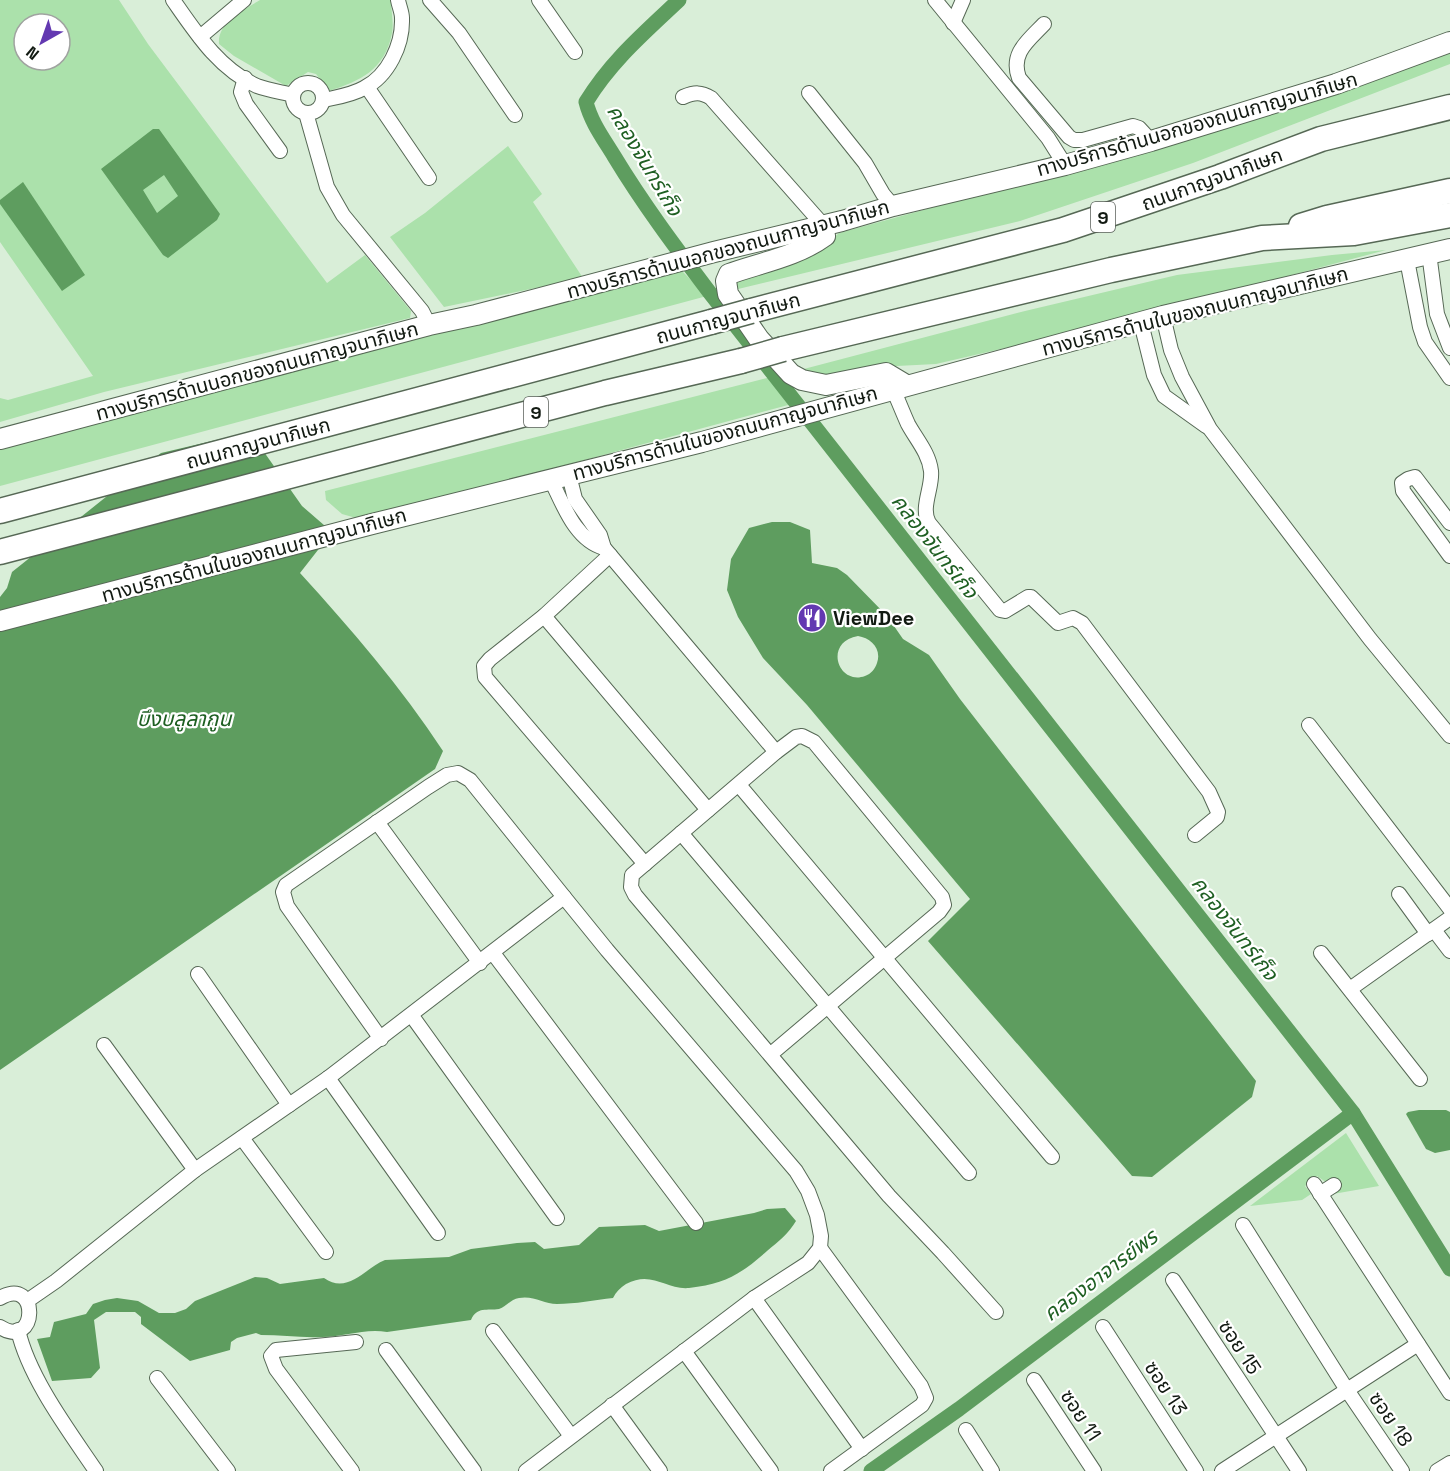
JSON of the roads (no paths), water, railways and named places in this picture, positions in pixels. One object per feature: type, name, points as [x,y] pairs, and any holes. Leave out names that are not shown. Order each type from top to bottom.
[{"type":"highway","name":"ถนนกาญจนาภิเษก","points":[[0,511],[1063,230],[1220,177],[1321,139],[1450,107]]},
{"type":"highway","name":"ถนนกาญจนาภิเษก","points":[[0,552],[604,393],[1111,270],[1262,238],[1327,218],[1450,190]]},
{"type":"highway","name":"ถนนกาญจนาภิเษก","points":[[1262,238],[1354,233],[1450,215]]},
{"type":"highway","points":[[1354,233],[1391,237],[1450,230]]},
{"type":"main road","name":"ทางบริการด้านนอกของถนนกาญจนาภิเษก","points":[[0,439],[429,325],[476,315],[893,206],[1065,165],[1108,143],[1151,141],[1336,84],[1450,42]]},
{"type":"main road","points":[[823,225],[825,236],[817,242],[729,274],[726,281],[728,294],[759,339],[791,374],[802,380],[826,386],[886,372],[900,387]]},
{"type":"main road","name":"ทางบริการด้านในของถนนกาญจนาภิเษก","points":[[0,621],[372,524],[702,442],[1163,316],[1450,249]]},
{"type":"street","points":[[173,0],[213,54],[230,69],[257,86],[293,95]]},
{"type":"street","points":[[200,37],[244,0]]},
{"type":"street","points":[[306,113],[317,110],[324,100],[367,87],[386,70],[395,53],[402,17],[398,0]]},
{"type":"street","points":[[430,0],[459,33],[515,115]]},
{"type":"street","points":[[539,0],[574,52]]},
{"type":"street","points":[[935,0],[1048,138],[1065,165]]},
{"type":"street","points":[[953,22],[963,0]]},
{"type":"street","points":[[1044,24],[1026,43],[1016,60],[1015,67],[1019,78],[1069,137],[1074,140],[1108,143]]},
{"type":"street","points":[[245,78],[242,92],[246,104],[280,151]]},
{"type":"street","points":[[324,100],[321,89],[310,82],[299,85],[293,95],[296,107],[306,113],[327,187],[343,215],[422,311],[429,325]]},
{"type":"street","points":[[367,87],[429,178]]},
{"type":"street","points":[[683,97],[703,93],[711,98],[823,225]]},
{"type":"street","points":[[809,93],[865,163],[883,194],[893,206]]},
{"type":"street","points":[[1429,253],[1437,314],[1450,348]]},
{"type":"street","points":[[1407,260],[1419,327],[1425,342],[1450,378]]},
{"type":"street","points":[[1163,316],[1171,350],[1182,377],[1210,429],[1370,639],[1450,736]]},
{"type":"street","points":[[1141,323],[1154,375],[1164,396],[1210,429]]},
{"type":"street","points":[[900,387],[909,424],[929,462],[931,476],[926,512],[929,523],[1000,610],[1005,611],[1031,597],[1058,623],[1073,618],[1082,623],[1209,792],[1218,812],[1217,816],[1195,835]]},
{"type":"street","points":[[560,477],[600,535],[607,551],[776,752]]},
{"type":"street","points":[[1426,524],[1447,514],[1415,477],[1408,479],[1402,483],[1402,491],[1426,524],[1450,556]]},
{"type":"street","points":[[607,551],[544,616],[490,659],[484,666],[485,677],[645,864]]},
{"type":"street","points":[[544,616],[708,810]]},
{"type":"street","points":[[1309,725],[1450,909]]},
{"type":"street","points":[[771,1054],[885,959],[944,905],[942,897],[814,742],[802,736],[776,752],[632,875],[631,887],[634,895],[771,1054],[889,1197],[996,1312]]},
{"type":"street","points":[[381,1039],[287,906],[283,892],[286,885],[299,875],[447,775],[458,773],[470,780],[607,950],[796,1171],[808,1191],[817,1215],[821,1236],[820,1248],[808,1263],[754,1298],[525,1471]]},
{"type":"street","points":[[739,785],[1052,1157]]},
{"type":"street","points":[[377,822],[480,963]]},
{"type":"street","points":[[681,833],[969,1173]]},
{"type":"street","points":[[1399,894],[1450,951]]},
{"type":"street","points":[[27,1302],[195,1170],[381,1039],[564,897]]},
{"type":"street","points":[[1350,989],[1450,918]]},
{"type":"street","points":[[493,953],[696,1222]]},
{"type":"street","points":[[1322,953],[1420,1079]]},
{"type":"street","points":[[198,974],[289,1105]]},
{"type":"street","points":[[412,1016],[557,1218]]},
{"type":"street","points":[[104,1045],[195,1170]]},
{"type":"street","points":[[328,1078],[438,1233]]},
{"type":"street","points":[[242,1138],[326,1252]]},
{"type":"street","points":[[1334,1185],[1317,1189],[1450,1393]]},
{"type":"street","name":"ซอย 18","points":[[1244,1225],[1347,1390],[1402,1471]]},
{"type":"street","points":[[820,1248],[921,1386],[926,1398],[922,1405],[831,1471]]},
{"type":"street","name":"ซอย 15","points":[[1173,1280],[1299,1471]]},
{"type":"street","points":[[0,1298],[8,1294],[15,1294],[27,1302],[31,1315],[28,1322],[18,1330],[11,1331],[0,1327]]},
{"type":"street","points":[[754,1298],[862,1449]]},
{"type":"street","name":"ซอย 13","points":[[1103,1327],[1196,1471]]},
{"type":"street","points":[[18,1330],[25,1355],[44,1390],[96,1471]]},
{"type":"street","points":[[493,1331],[571,1436]]},
{"type":"street","points":[[352,1471],[276,1369],[271,1356],[276,1350],[356,1342]]},
{"type":"street","points":[[1222,1471],[1418,1344]]},
{"type":"street","points":[[386,1350],[474,1471]]},
{"type":"street","points":[[684,1351],[771,1471]]},
{"type":"street","points":[[157,1378],[228,1471]]},
{"type":"street","name":"ซอย 11","points":[[1034,1380],[1094,1471]]},
{"type":"street","points":[[612,1405],[660,1471]]},
{"type":"street","points":[[966,1430],[993,1471]]},
{"type":"street","points":[[542,1459],[550,1471]]},
{"type":"street","points":[[1437,1471],[1450,1463]]},
{"type":"water","points":[[153,129],[159,129],[220,214],[217,220],[168,258],[163,255],[101,169]],"holes":[[[164,175],[178,196],[157,213],[143,190]]]},
{"type":"water","points":[[23,182],[85,275],[62,291],[0,204],[0,200]]},
{"type":"water","name":"บึงบลูลากูน","points":[[250,432],[302,506],[332,532],[300,573],[375,659],[443,751],[435,769],[0,1070],[0,597],[7,588],[12,572],[161,453]]},
{"type":"water","points":[[772,522],[790,522],[810,530],[812,563],[837,568],[847,575],[887,616],[903,639],[929,655],[960,699],[1256,1081],[1252,1097],[1152,1177],[1132,1176],[928,941],[970,899],[807,705],[763,658],[738,617],[727,590],[731,559],[749,528]],"holes":[[[858,636],[863,637],[877,649],[876,665],[871,673],[865,676],[848,675],[838,662],[841,646],[847,640]]]},
{"type":"water","points":[[1419,1110],[1450,1112],[1450,1150],[1435,1153],[1426,1149],[1406,1114]]},
{"type":"water","points":[[785,1208],[796,1221],[783,1237],[758,1259],[732,1277],[702,1286],[681,1288],[644,1279],[626,1284],[613,1298],[557,1304],[519,1298],[499,1309],[479,1311],[471,1320],[387,1332],[371,1331],[330,1337],[256,1333],[237,1338],[231,1342],[230,1350],[190,1361],[141,1324],[141,1317],[135,1312],[106,1312],[94,1320],[100,1368],[91,1378],[52,1381],[37,1339],[50,1337],[54,1322],[86,1314],[93,1304],[105,1300],[117,1298],[138,1301],[159,1313],[175,1313],[186,1309],[195,1301],[255,1277],[267,1278],[280,1284],[324,1278],[333,1282],[349,1282],[385,1260],[449,1257],[471,1249],[517,1243],[535,1242],[544,1249],[579,1245],[599,1227],[645,1225],[659,1231],[767,1209]]},
{"type":"waterway","name":"คลองจันทร์เก็จ","points":[[679,0],[617,60],[586,102],[591,116],[625,174],[672,243],[710,293],[1353,1113],[1450,1269]]},
{"type":"waterway","name":"คลองอาจารย์พร","points":[[871,1471],[959,1409],[1353,1113]]},
{"type":"place","name":"ViewDee","points":[[812,618]]}]
